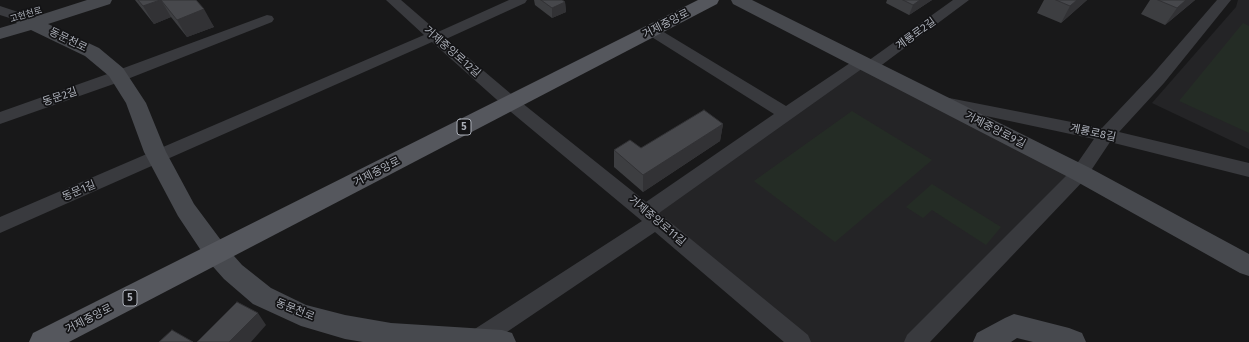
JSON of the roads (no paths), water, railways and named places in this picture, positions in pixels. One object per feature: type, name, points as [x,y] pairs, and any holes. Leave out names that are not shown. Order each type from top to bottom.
[{"type":"main road","name":"거제중앙로","points":[[43,342],[711,0]]},
{"type":"street","name":"고현천로","points":[[0,34],[13,18],[74,0]]},
{"type":"street","name":"고현천로","points":[[13,18],[104,0]]},
{"type":"street","name":"거제중앙로12길","points":[[393,0],[510,103]]},
{"type":"street","points":[[158,157],[520,0]]},
{"type":"street","name":"거제중앙로9길","points":[[739,0],[1080,172],[1249,266]]},
{"type":"street","name":"계룡로2길","points":[[475,341],[651,217],[786,114],[866,65],[962,0]]},
{"type":"street","points":[[915,342],[1080,172],[1106,135],[1158,79],[1224,0]]},
{"type":"street","name":"동문천로","points":[[13,18],[92,52],[119,76],[136,103],[158,157],[186,210],[217,254],[233,272],[262,296],[301,314],[344,327],[390,335],[501,342]]},
{"type":"street","points":[[119,76],[267,19]]},
{"type":"street","points":[[652,31],[786,114]]},
{"type":"street","name":"동문2길","points":[[0,118],[119,76]]},
{"type":"street","name":"계룡로8길","points":[[937,101],[1106,135],[1249,170]]},
{"type":"street","name":"거제중앙로11길","points":[[510,103],[651,217],[800,342]]},
{"type":"street","name":"동문1길","points":[[0,225],[158,157]]},
{"type":"street","points":[[987,342],[1014,326],[1059,336],[1072,342]]}]
